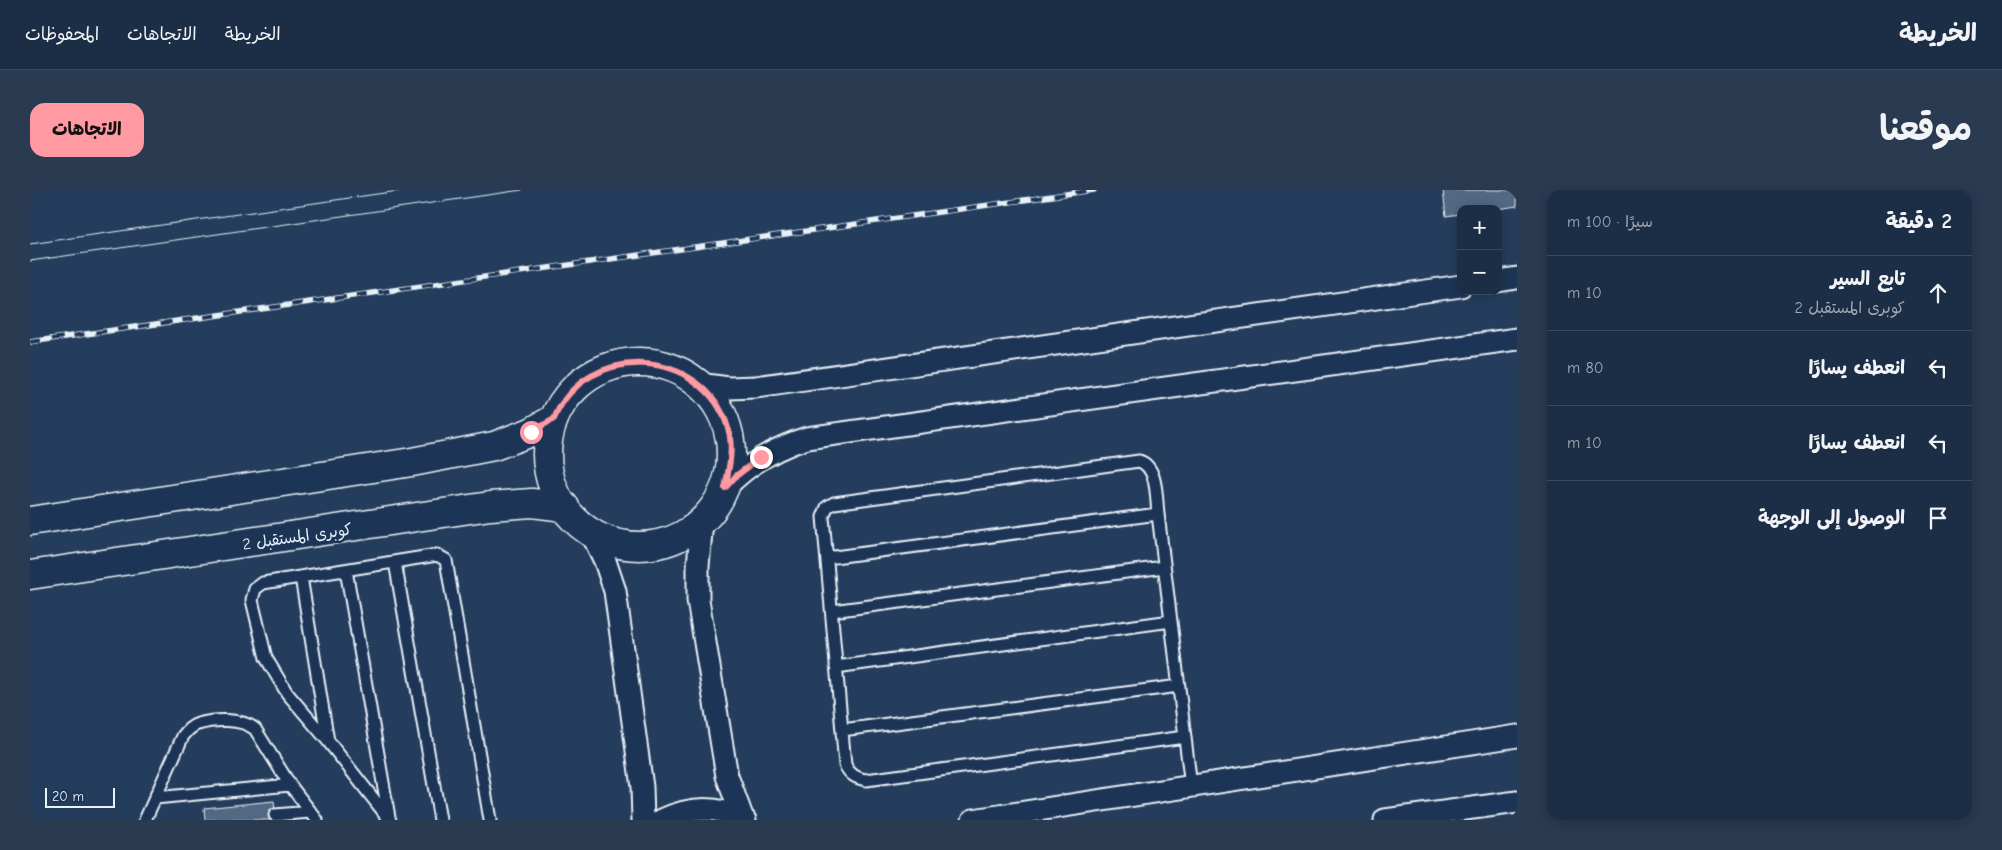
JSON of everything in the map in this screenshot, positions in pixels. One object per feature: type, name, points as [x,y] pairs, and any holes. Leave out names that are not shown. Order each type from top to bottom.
[{"type":"street","points":[[1502,280],[1517,278]]},
{"type":"street","points":[[698,384],[729,388],[756,387],[1457,287]]},
{"type":"street","points":[[725,488],[731,458],[728,428],[714,400],[698,384],[664,365],[634,362],[603,369],[578,385],[559,408],[548,436],[547,466],[556,495],[573,519],[598,537],[626,546],[657,544],[686,534],[702,521],[709,514],[725,488],[736,476],[761,457],[776,449],[806,438],[1517,339]]},
{"type":"street","points":[[30,521],[412,462],[494,446],[531,432],[554,419]]},
{"type":"street","name":"كوبرى المستقبل 2","points":[[30,575],[490,506],[532,503],[564,507]]},
{"type":"street","points":[[702,521],[698,566],[698,600],[727,776],[744,819]]},
{"type":"street","points":[[591,532],[605,561],[614,591],[642,787],[642,820]]},
{"type":"street","points":[[973,820],[1517,736]]},
{"type":"street","points":[[1384,820],[1517,802]]},
{"type":"street","points":[[662,820],[679,812],[700,808],[722,811],[744,819]]},
{"type":"lane","points":[[1185,737],[866,780],[858,779],[845,765],[823,517],[826,507],[834,503],[1139,461],[1148,466],[1152,471],[1158,514],[1191,786]]},
{"type":"lane","points":[[827,558],[1158,514]]},
{"type":"lane","points":[[390,820],[328,741],[287,693],[266,658],[252,600],[255,589],[263,583],[438,555],[444,557],[448,562],[490,820]]},
{"type":"lane","points":[[395,562],[440,820]]},
{"type":"lane","points":[[832,611],[1164,567]]},
{"type":"lane","points":[[346,570],[390,820]]},
{"type":"lane","points":[[301,577],[328,741]]},
{"type":"lane","points":[[836,667],[1171,621]]},
{"type":"lane","points":[[842,730],[1179,686]]},
{"type":"lane","points":[[145,820],[183,736],[198,724],[242,721],[255,729],[290,785],[313,816]]},
{"type":"lane","points":[[155,798],[290,785]]},
{"type":"lane","points":[[275,815],[313,816]]},
{"type":"building","points":[[1443,190],[1517,190],[1517,206],[1502,208],[1502,205],[1457,205],[1457,215],[1446,216]]},
{"type":"building","points":[[274,801],[276,820],[205,820],[204,808]]},
{"type":"tram line","points":[[30,244],[405,190]]},
{"type":"tram line","points":[[30,261],[522,190]]},
{"type":"railway","points":[[30,342],[1094,190]]},
{"type":"route","points":[[531,432],[554,419],[559,408],[578,385],[603,369],[634,362],[664,365],[692,379],[714,400],[728,428],[731,458],[725,488],[736,476],[761,457]]}]
